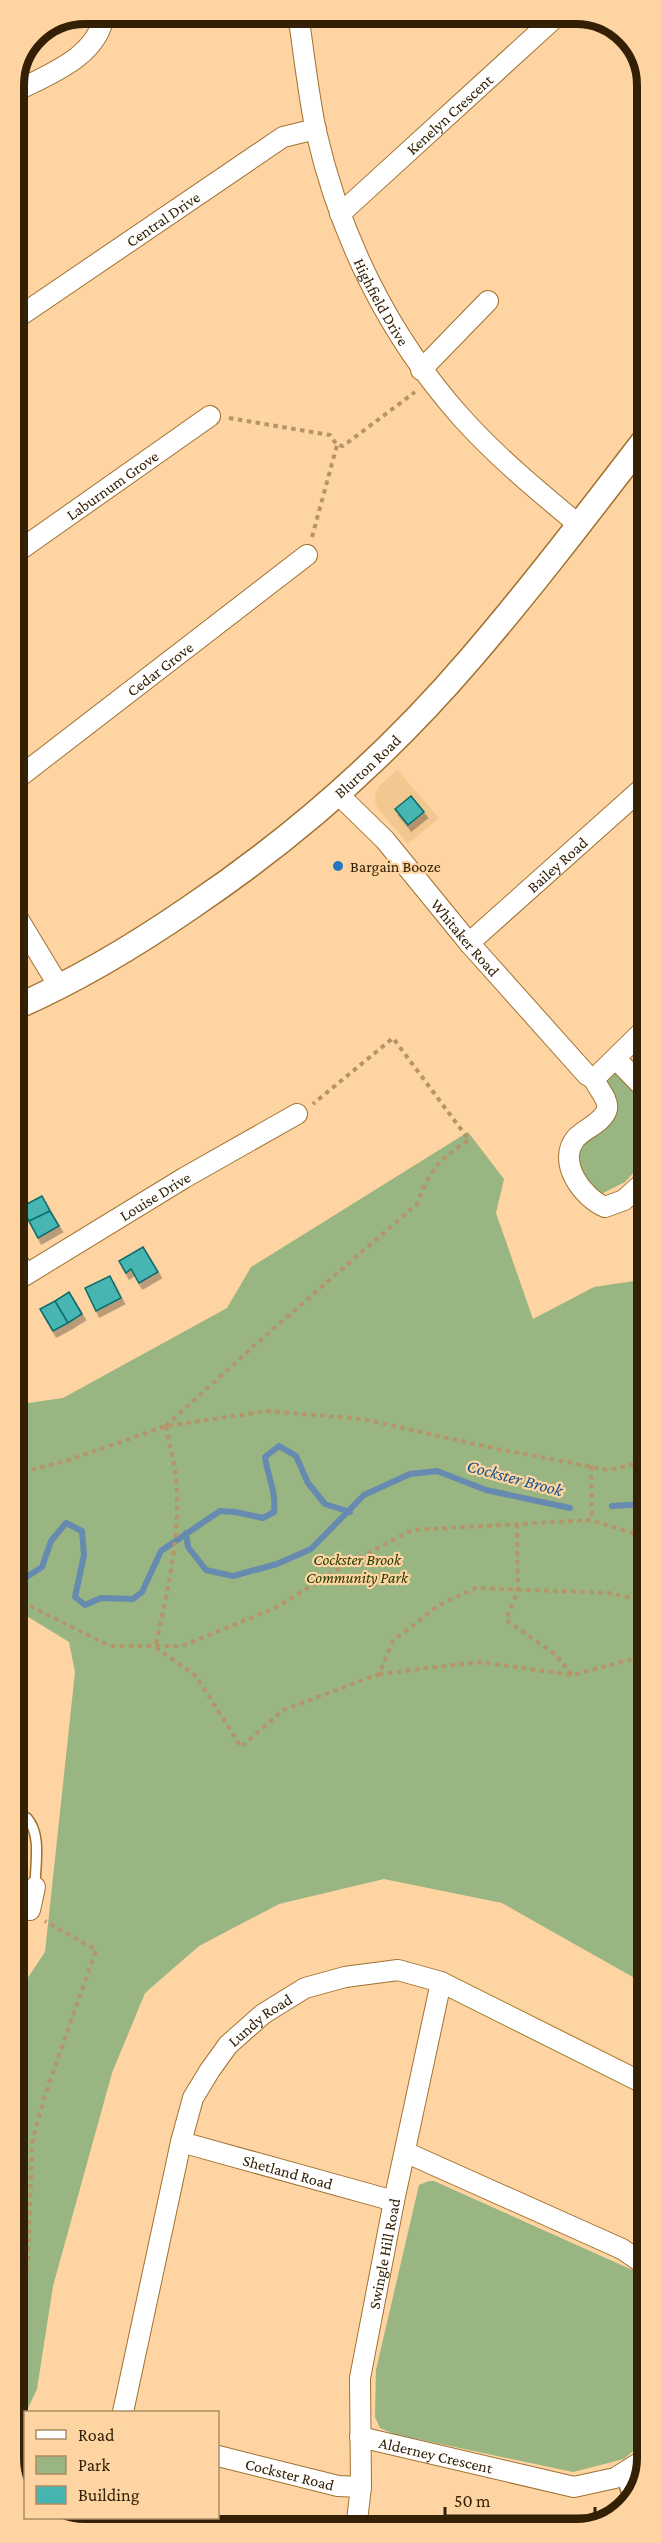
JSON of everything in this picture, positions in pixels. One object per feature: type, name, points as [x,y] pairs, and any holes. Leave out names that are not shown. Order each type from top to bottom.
[{"type":"street","points":[[24,87],[70,63],[96,36],[100,24]]},
{"type":"street","name":"Highfield Drive","points":[[300,24],[316,129],[340,214],[377,297],[426,375],[462,418],[506,463],[579,525]]},
{"type":"street","name":"Kenelyn Crescent","points":[[340,214],[548,24]]},
{"type":"street","name":"Central Drive","points":[[24,313],[283,137],[316,129]]},
{"type":"street","points":[[426,375],[488,302]]},
{"type":"street","name":"Laburnum Grove","points":[[24,547],[210,416]]},
{"type":"street","name":"Blurton Road","points":[[24,1004],[109,962],[239,874],[338,794],[413,721],[470,659],[637,450]]},
{"type":"street","name":"Cedar Grove","points":[[24,773],[307,555]]},
{"type":"street","name":"Bailey Road","points":[[469,943],[637,793]]},
{"type":"street","name":"Whitaker Road","points":[[338,794],[385,840],[469,943],[587,1076],[594,1079]]},
{"type":"street","points":[[24,929],[60,988]]},
{"type":"street","points":[[637,1037],[594,1079],[605,1099],[607,1109],[602,1117],[574,1140],[570,1150],[573,1175],[579,1187],[593,1202],[605,1208],[624,1200],[637,1188]]},
{"type":"street","points":[[616,1059],[637,1081]]},
{"type":"street","name":"Louise Drive","points":[[24,1276],[184,1178],[297,1114]]},
{"type":"street","points":[[24,1910],[30,1910],[34,1887]]},
{"type":"street","name":"Lundy Road","points":[[123,2411],[181,2142],[193,2098],[228,2045],[263,2013],[305,1988],[345,1977],[398,1970],[441,1982],[637,2080]]},
{"type":"street","name":"Swingle Hill Road","points":[[357,2519],[362,2487],[360,2378],[394,2201],[441,1982]]},
{"type":"street","name":"Shetland Road","points":[[181,2142],[394,2201]]},
{"type":"street","points":[[405,2152],[622,2249],[637,2259]]},
{"type":"street","name":"Alderney Crescent","points":[[360,2437],[574,2487],[615,2478],[636,2465]]},
{"type":"street","name":"Cockster Road","points":[[219,2456],[338,2486],[362,2487]]},
{"type":"lane","points":[[27,1818],[33,1824],[36,1837],[34,1887]]},
{"type":"lane","points":[[621,2475],[626,2492]]},
{"type":"path","points":[[210,416],[330,435],[337,445],[343,446],[426,375]]},
{"type":"path","points":[[307,555],[337,445]]},
{"type":"path","points":[[166,1426],[257,1343],[417,1204],[428,1176],[446,1154],[469,1140],[393,1038],[316,1102],[297,1114]]},
{"type":"path","points":[[24,1472],[66,1461],[166,1426],[268,1411],[363,1419],[497,1449],[609,1470],[637,1463]]},
{"type":"path","points":[[155,1647],[172,1570],[174,1550],[176,1477],[166,1426]]},
{"type":"path","points":[[591,1466],[592,1520]]},
{"type":"path","points":[[24,1603],[110,1646],[182,1646],[275,1608],[342,1567],[412,1530],[592,1520],[637,1535]]},
{"type":"path","points":[[517,1524],[518,1590],[506,1620],[556,1655],[573,1676]]},
{"type":"path","points":[[379,1674],[393,1641],[439,1605],[476,1588],[608,1593],[637,1598]]},
{"type":"path","points":[[155,1647],[196,1676],[241,1747],[283,1710],[379,1674],[479,1662],[573,1676],[637,1658]]},
{"type":"path","points":[[24,2290],[28,2261],[32,2142],[96,1950],[49,1925]]},
{"type":"shaded area","points":[[397,770],[439,818],[408,844],[378,809],[375,802],[379,786]]},
{"type":"green space","points":[[611,1068],[637,1094],[637,1169],[625,1182],[601,1194],[582,1178],[575,1148],[604,1119],[601,1081]]},
{"type":"green space","name":"Cockster Brook Community Park","points":[[468,1132],[504,1179],[496,1213],[533,1319],[594,1287],[637,1281],[637,1979],[502,1903],[384,1879],[279,1904],[199,1946],[145,1993],[112,2073],[53,2286],[37,2389],[27,2411],[24,2411],[24,1984],[45,1952],[75,1672],[69,1642],[24,1615],[24,1404],[63,1398],[227,1308],[251,1267]]},
{"type":"green space","points":[[434,2181],[637,2272],[637,2448],[624,2459],[573,2472],[394,2434],[380,2428],[375,2417],[376,2370],[419,2185]]},
{"type":"building","points":[[411,796],[424,812],[408,825],[395,809]]},
{"type":"building","points":[[42,1196],[50,1211],[29,1221],[24,1212],[24,1205]]},
{"type":"building","points":[[50,1211],[59,1226],[38,1238],[29,1221]]},
{"type":"building","points":[[143,1247],[158,1272],[139,1283],[131,1269],[126,1273],[119,1261]]},
{"type":"building","points":[[110,1276],[121,1298],[96,1311],[85,1288]]},
{"type":"building","points":[[69,1292],[82,1314],[68,1323],[55,1301]]},
{"type":"building","points":[[55,1301],[68,1323],[53,1331],[40,1309]]},
{"type":"waterway","points":[[24,1577],[42,1567],[51,1541],[66,1523],[82,1531],[84,1555],[75,1597],[85,1605],[101,1598],[133,1599],[142,1592],[161,1551],[220,1511],[263,1518],[274,1512],[273,1490],[265,1457],[279,1446],[296,1456],[308,1483],[325,1504],[350,1512]]},
{"type":"waterway","name":"Cockster Brook","points":[[186,1533],[188,1547],[206,1570],[233,1576],[277,1564],[311,1549],[364,1495],[410,1474],[437,1471],[486,1490],[570,1508]]},
{"type":"waterway","name":"Cockster Brook","points":[[612,1506],[637,1505]]},
{"type":"place","name":"Bargain Booze","points":[[338,866]]}]
